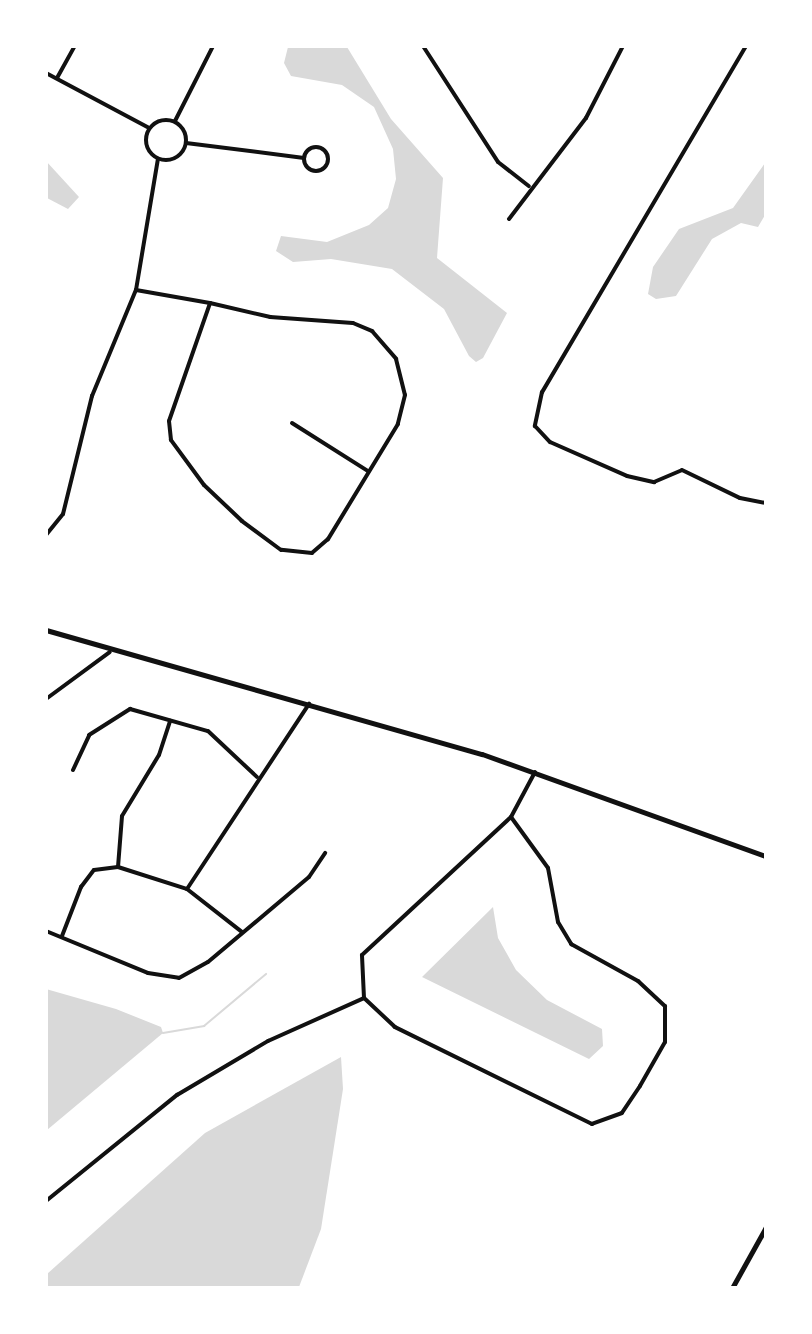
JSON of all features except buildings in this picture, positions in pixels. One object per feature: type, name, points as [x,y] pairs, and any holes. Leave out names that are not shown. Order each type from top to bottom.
[{"type":"main road","points":[[46,630],[110,652],[309,704],[535,772],[765,856]]},
{"type":"main road","points":[[732,1287],[765,1227]]},
{"type":"street","points":[[57,78],[75,46]]},
{"type":"street","points":[[175,121],[213,46]]},
{"type":"street","points":[[423,46],[498,162],[529,186]]},
{"type":"street","points":[[508,219],[529,186],[586,118],[623,46]]},
{"type":"street","points":[[746,46],[542,392],[535,426],[550,442],[627,476],[654,482],[682,470],[740,498],[765,503]]},
{"type":"street","points":[[46,73],[149,128]]},
{"type":"street","points":[[158,159],[146,147],[149,128],[161,120],[175,121]]},
{"type":"street","points":[[175,121],[186,143]]},
{"type":"street","points":[[186,143],[304,158],[314,171],[329,160],[319,147],[311,148],[304,158]]},
{"type":"street","points":[[158,159],[178,156],[186,143]]},
{"type":"street","points":[[46,535],[63,513],[92,396],[136,290],[158,159]]},
{"type":"street","points":[[136,290],[210,303],[270,317],[353,323],[386,344],[396,359],[405,395],[398,424],[321,547],[296,555],[242,521],[204,485],[177,452],[169,421],[210,303]]},
{"type":"street","points":[[292,423],[368,471]]},
{"type":"street","points":[[46,699],[110,652]]},
{"type":"street","points":[[187,889],[257,777],[309,704]]},
{"type":"street","points":[[73,770],[88,735],[130,709],[208,731],[257,777]]},
{"type":"street","points":[[118,867],[122,816],[159,755],[170,721]]},
{"type":"street","points":[[511,818],[548,868],[558,922],[572,944],[638,981],[665,1006],[665,1042],[622,1113],[592,1124],[395,1027],[364,998],[362,955],[511,818],[535,772]]},
{"type":"street","points":[[46,931],[148,973],[179,978],[242,932],[309,877],[325,853]]},
{"type":"street","points":[[62,936],[88,878],[94,870],[118,867],[187,889],[242,932]]},
{"type":"street","points":[[46,1201],[177,1095],[268,1041],[364,998]]},
{"type":"shaded area","points":[[288,47],[347,47],[391,119],[443,178],[437,258],[507,313],[483,358],[476,362],[469,356],[444,309],[392,269],[331,259],[293,262],[276,251],[281,236],[327,242],[369,225],[388,208],[396,179],[393,149],[374,107],[342,85],[291,76],[284,63]]},
{"type":"shaded area","points":[[46,161],[79,197],[68,209],[47,198]]},
{"type":"shaded area","points":[[765,163],[765,215],[758,227],[741,223],[712,239],[676,296],[656,299],[648,294],[653,267],[679,229],[733,208]]},
{"type":"shaded area","points":[[493,907],[498,938],[516,970],[547,1000],[602,1029],[603,1046],[589,1059],[422,977]]},
{"type":"shaded area","points":[[46,989],[116,1009],[161,1027],[163,1033],[47,1130]]},
{"type":"shaded area","points":[[341,1057],[343,1089],[321,1229],[299,1287],[47,1287],[47,1274],[205,1133]]},
{"type":"waterway","points":[[163,1033],[204,1026],[266,974]]}]
